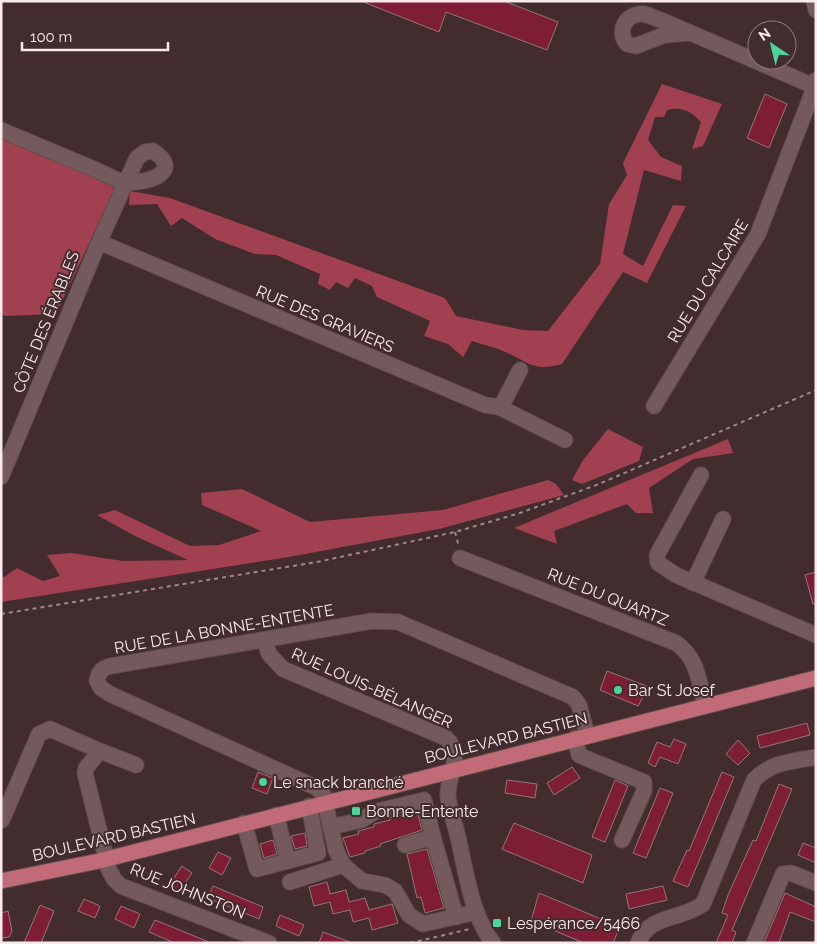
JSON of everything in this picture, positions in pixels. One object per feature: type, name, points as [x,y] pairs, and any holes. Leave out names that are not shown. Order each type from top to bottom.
[{"type":"main road","name":"BOULEVARD BASTIEN","points":[[1,881],[106,859],[816,678]]},
{"type":"street","points":[[814,1],[816,10]]},
{"type":"street","points":[[690,34],[816,86]]},
{"type":"street","name":"RUE DU CALCAIRE","points":[[654,406],[758,234],[816,86],[816,80]]},
{"type":"street","name":"CÔTE DES ÉRABLES","points":[[1,130],[126,183],[99,242],[1,477]]},
{"type":"street","name":"RUE DES GRAVIERS","points":[[99,242],[485,406],[499,407],[565,440]]},
{"type":"street","points":[[499,407],[508,396],[520,370]]},
{"type":"street","points":[[701,475],[657,555],[658,563],[664,569],[693,583],[816,635]]},
{"type":"street","points":[[693,583],[723,519]]},
{"type":"street","name":"RUE DU QUARTZ","points":[[460,553],[676,643],[686,650],[694,661],[705,706]]},
{"type":"street","name":"RUE DE LA BONNE-ENTENTE","points":[[324,802],[323,794],[309,783],[110,694],[101,688],[97,680],[99,673],[104,668],[112,666],[372,621],[398,622],[573,697],[579,705],[581,737],[579,755],[644,782],[644,791],[622,840]]},
{"type":"street","name":"RUE LOUIS-BÉLANGER","points":[[265,641],[269,654],[283,669],[446,738],[456,752],[448,795],[476,912],[484,932],[493,943]]},
{"type":"street","points":[[2,820],[39,734],[45,730],[50,729],[136,765]]},
{"type":"street","name":"RUE JOHNSTON","points":[[100,751],[86,768],[85,773],[106,859],[114,879],[121,886],[269,943]]},
{"type":"street","points":[[638,943],[641,936],[652,924],[694,911],[703,904],[754,780],[771,766],[816,757]]},
{"type":"street","points":[[330,827],[362,820],[374,812],[424,800],[456,917]]},
{"type":"street","points":[[324,802],[343,865],[362,881],[385,886],[394,891],[409,915],[423,924],[476,912]]},
{"type":"street","points":[[244,823],[258,869],[318,853],[309,806]]},
{"type":"street","points":[[276,815],[288,861]]},
{"type":"street","points":[[405,845],[433,837]]},
{"type":"street","points":[[290,882],[343,865]]},
{"type":"street","points":[[754,943],[783,874],[791,873],[816,883]]},
{"type":"path","points":[[1,614],[317,562],[455,532],[520,513],[599,484],[816,390]]},
{"type":"path","points":[[455,532],[460,553]]},
{"type":"path","points":[[410,943],[470,929]]},
{"type":"shaded area","points":[[662,84],[722,104],[703,146],[692,149],[701,122],[694,115],[686,110],[677,109],[667,110],[664,117],[655,117],[648,140],[661,157],[682,166],[681,181],[644,170],[623,254],[643,266],[673,205],[686,206],[647,283],[623,272],[562,364],[546,367],[534,366],[501,350],[472,341],[463,357],[448,344],[424,336],[430,321],[377,297],[372,286],[355,278],[348,288],[336,282],[330,290],[318,284],[320,274],[276,255],[255,254],[215,239],[182,218],[171,226],[157,204],[129,205],[130,191],[170,198],[445,298],[456,316],[523,330],[548,331],[600,264],[609,204],[627,175],[623,163]]},
{"type":"shaded area","points":[[1,130],[118,182],[56,314],[5,316],[1,314]]},
{"type":"shaded area","points":[[608,429],[643,447],[639,461],[582,484],[572,480],[583,460]]},
{"type":"shaded area","points":[[728,439],[733,453],[693,459],[649,488],[653,513],[636,513],[627,504],[554,531],[557,544],[514,528]]},
{"type":"shaded area","points":[[548,480],[556,484],[564,495],[439,529],[289,557],[1,602],[1,577],[17,568],[43,581],[60,576],[47,555],[71,553],[123,561],[188,560],[135,536],[97,515],[115,510],[190,546],[219,545],[261,531],[202,505],[201,493],[242,489],[310,522],[443,510]]},
{"type":"building","points":[[361,1],[504,1],[558,22],[547,50],[446,12],[439,32]]},
{"type":"building","points":[[765,94],[787,104],[769,148],[747,138]]},
{"type":"building","points":[[816,572],[816,604],[813,604],[805,575]]},
{"type":"building","points":[[607,671],[649,687],[638,706],[600,690]]},
{"type":"building","points":[[807,723],[810,735],[760,748],[757,736]]},
{"type":"building","points":[[674,739],[686,744],[678,764],[660,757],[655,767],[648,763],[657,742],[670,747]]},
{"type":"building","points":[[738,740],[750,753],[738,765],[726,754]]},
{"type":"building","points":[[572,767],[580,778],[554,795],[547,783]]},
{"type":"building","points":[[258,772],[273,778],[267,794],[252,788]]},
{"type":"building","points":[[722,772],[734,777],[688,887],[673,881],[687,850],[689,851]]},
{"type":"building","points":[[507,780],[537,784],[535,798],[505,793]]},
{"type":"building","points":[[615,780],[628,786],[605,842],[592,837]]},
{"type":"building","points":[[779,784],[792,789],[732,930],[736,932],[732,943],[716,943],[728,915],[722,913],[728,895],[753,840],[756,841]]},
{"type":"building","points":[[660,788],[673,793],[646,858],[633,853]]},
{"type":"building","points":[[417,811],[422,830],[380,844],[381,846],[365,851],[365,853],[350,857],[343,838],[359,834],[358,831],[374,827],[374,824],[390,820],[389,818]]},
{"type":"building","points":[[514,823],[592,855],[583,883],[502,849]]},
{"type":"building","points":[[305,833],[307,846],[295,849],[291,836]]},
{"type":"building","points":[[273,840],[277,854],[264,858],[260,844]]},
{"type":"building","points":[[803,843],[816,848],[816,863],[798,855]]},
{"type":"building","points":[[427,849],[444,908],[425,913],[421,897],[417,898],[407,854]]},
{"type":"building","points":[[218,852],[231,858],[222,875],[209,868]]},
{"type":"building","points":[[182,866],[192,873],[179,892],[169,885]]},
{"type":"building","points":[[327,882],[330,894],[346,890],[349,902],[365,898],[369,910],[392,904],[398,923],[372,930],[369,918],[353,922],[350,910],[333,914],[330,902],[314,906],[309,887]]},
{"type":"building","points":[[213,886],[263,907],[259,919],[208,898]]},
{"type":"building","points":[[663,886],[667,900],[629,909],[626,894]]},
{"type":"building","points":[[539,893],[620,927],[613,943],[584,943],[531,921]]},
{"type":"building","points":[[785,893],[816,907],[816,922],[790,912],[779,943],[764,943]]},
{"type":"building","points":[[84,899],[100,906],[95,918],[78,911]]},
{"type":"building","points":[[40,905],[54,911],[41,943],[24,943]]},
{"type":"building","points":[[121,906],[140,914],[134,928],[115,919]]},
{"type":"building","points":[[8,911],[12,931],[9,937],[1,938],[1,913]]},
{"type":"building","points":[[280,915],[304,925],[299,936],[276,926]]},
{"type":"building","points":[[155,920],[209,943],[175,943],[149,932]]},
{"type":"building","points":[[323,932],[350,942],[350,943],[319,943]]},
{"type":"place","name":"Bar St Josef","points":[[618,690]]},
{"type":"place","name":"Le snack branché","points":[[263,782]]},
{"type":"place","name":"Bonne-Entente","points":[[356,811]]},
{"type":"place","name":"Lespérance/5466","points":[[497,923]]}]
